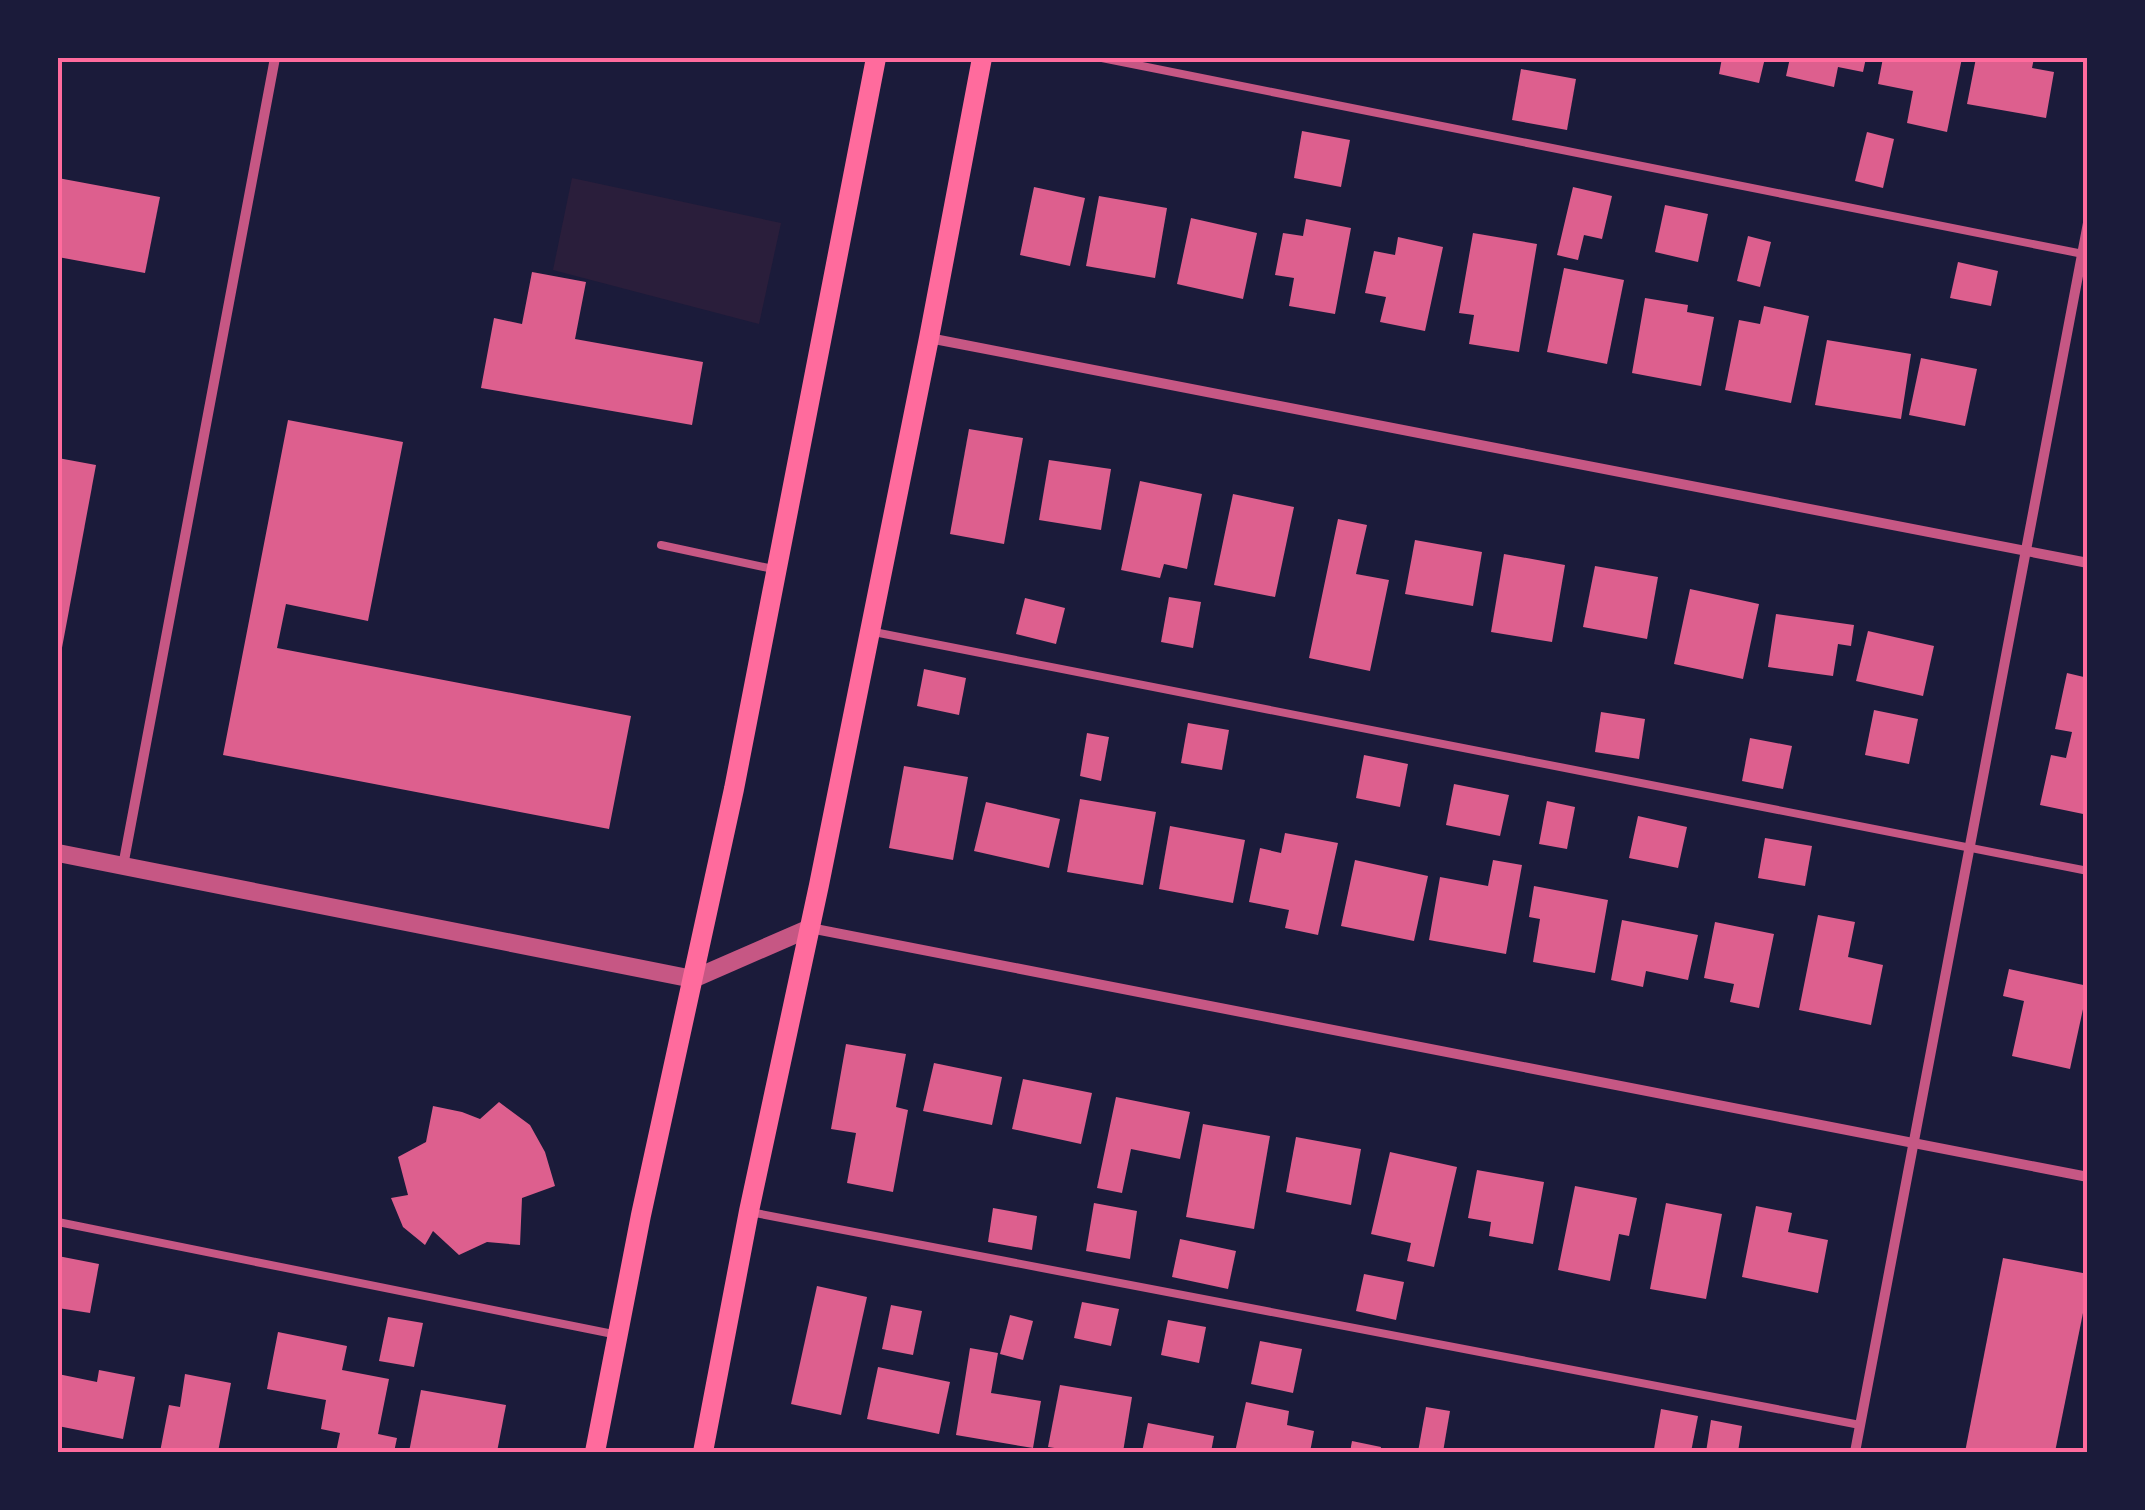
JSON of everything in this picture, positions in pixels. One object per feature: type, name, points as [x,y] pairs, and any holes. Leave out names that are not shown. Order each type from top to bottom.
[{"type":"main road","points":[[595,1452],[641,1215],[734,789],[876,58]]},
{"type":"main road","points":[[703,1452],[982,58]]},
{"type":"street","points":[[123,866],[275,58]]},
{"type":"street","points":[[1855,1452],[2088,223]]},
{"type":"street","points":[[928,338],[2088,563]]},
{"type":"street","points":[[58,853],[693,978],[810,928],[2088,1177]]},
{"type":"lane","points":[[1102,58],[2084,254]]},
{"type":"lane","points":[[660,545],[778,570]]},
{"type":"lane","points":[[870,631],[2088,871]]},
{"type":"lane","points":[[749,1212],[1860,1425]]},
{"type":"lane","points":[[58,1222],[618,1335]]},
{"type":"shaded area","points":[[572,178],[781,223],[759,324],[553,270]]},
{"type":"building","points":[[1722,58],[1765,58],[1759,83],[1719,74]]},
{"type":"building","points":[[1790,58],[1866,58],[1863,72],[1838,67],[1834,87],[1786,76]]},
{"type":"building","points":[[1883,58],[1962,58],[1947,132],[1907,123],[1913,91],[1878,84]]},
{"type":"building","points":[[1976,58],[2034,58],[2032,68],[2054,72],[2046,118],[1967,104]]},
{"type":"building","points":[[1521,69],[1576,79],[1567,130],[1512,120]]},
{"type":"building","points":[[1302,131],[1350,140],[1341,187],[1294,178]]},
{"type":"building","points":[[1867,132],[1894,139],[1883,188],[1855,181]]},
{"type":"building","points":[[58,178],[160,197],[145,273],[58,257]]},
{"type":"building","points":[[1034,187],[1085,198],[1070,266],[1020,255]]},
{"type":"building","points":[[1573,187],[1612,196],[1602,239],[1584,235],[1578,260],[1557,255]]},
{"type":"building","points":[[1099,196],[1167,208],[1155,278],[1086,266]]},
{"type":"building","points":[[1665,205],[1708,214],[1698,262],[1655,252]]},
{"type":"building","points":[[1191,218],[1257,233],[1243,299],[1177,284]]},
{"type":"building","points":[[1306,219],[1351,228],[1335,314],[1289,306],[1294,278],[1275,275],[1283,233],[1303,236]]},
{"type":"building","points":[[1473,233],[1537,244],[1519,352],[1469,344],[1474,315],[1459,313]]},
{"type":"building","points":[[1748,236],[1771,242],[1760,287],[1737,281]]},
{"type":"building","points":[[1398,237],[1443,247],[1425,331],[1380,322],[1386,297],[1365,293],[1374,251],[1395,255]]},
{"type":"building","points":[[1958,262],[1998,271],[1991,306],[1950,298]]},
{"type":"building","points":[[1564,268],[1624,280],[1607,364],[1547,352]]},
{"type":"building","points":[[532,272],[586,282],[575,339],[703,362],[692,425],[481,388],[494,318],[522,324]]},
{"type":"building","points":[[1645,298],[1688,305],[1687,312],[1714,317],[1701,386],[1632,373]]},
{"type":"building","points":[[1764,306],[1809,316],[1791,403],[1725,390],[1739,320],[1760,324]]},
{"type":"building","points":[[1827,340],[1911,354],[1901,419],[1815,405]]},
{"type":"building","points":[[1921,358],[1977,369],[1965,426],[1909,415]]},
{"type":"building","points":[[288,420],[403,442],[368,621],[286,604],[277,648],[631,716],[609,829],[223,755]]},
{"type":"building","points":[[969,429],[1023,438],[1004,544],[950,534]]},
{"type":"building","points":[[58,458],[96,465],[59,664],[58,664]]},
{"type":"building","points":[[1049,460],[1111,469],[1101,530],[1039,520]]},
{"type":"building","points":[[1140,481],[1202,494],[1187,569],[1164,564],[1160,578],[1121,570]]},
{"type":"building","points":[[1233,494],[1294,507],[1275,597],[1214,585]]},
{"type":"building","points":[[1338,519],[1367,525],[1356,574],[1389,580],[1370,671],[1309,658]]},
{"type":"building","points":[[1415,540],[1482,552],[1473,606],[1405,594]]},
{"type":"building","points":[[1504,554],[1565,565],[1552,642],[1491,632]]},
{"type":"building","points":[[1595,566],[1658,577],[1647,639],[1583,627]]},
{"type":"building","points":[[1690,589],[1759,604],[1743,679],[1674,664]]},
{"type":"building","points":[[1169,597],[1201,602],[1193,648],[1161,642]]},
{"type":"building","points":[[1025,598],[1065,608],[1056,644],[1016,634]]},
{"type":"building","points":[[1776,614],[1854,625],[1851,646],[1838,644],[1833,676],[1768,667]]},
{"type":"building","points":[[1868,631],[1934,646],[1923,696],[1856,681]]},
{"type":"building","points":[[924,669],[966,678],[959,715],[917,706]]},
{"type":"building","points":[[2067,673],[2088,678],[2088,815],[2040,805],[2051,755],[2066,758],[2072,732],[2055,729]]},
{"type":"building","points":[[1874,710],[1918,719],[1909,764],[1865,755]]},
{"type":"building","points":[[1601,712],[1645,719],[1639,759],[1595,752]]},
{"type":"building","points":[[1188,723],[1229,730],[1222,770],[1181,763]]},
{"type":"building","points":[[1087,733],[1109,737],[1101,781],[1080,776]]},
{"type":"building","points":[[1750,738],[1792,746],[1783,789],[1742,781]]},
{"type":"building","points":[[1364,755],[1408,764],[1400,807],[1356,798]]},
{"type":"building","points":[[904,766],[968,777],[953,860],[889,848]]},
{"type":"building","points":[[1454,784],[1509,795],[1500,836],[1446,825]]},
{"type":"building","points":[[1080,799],[1156,812],[1143,885],[1067,872]]},
{"type":"building","points":[[1547,801],[1575,807],[1567,849],[1539,844]]},
{"type":"building","points":[[986,802],[1060,819],[1049,868],[974,851]]},
{"type":"building","points":[[1638,816],[1687,827],[1678,868],[1629,858]]},
{"type":"building","points":[[1170,826],[1245,840],[1233,903],[1159,889]]},
{"type":"building","points":[[1285,833],[1338,843],[1318,935],[1285,928],[1289,910],[1249,902],[1260,848],[1281,853]]},
{"type":"building","points":[[1765,838],[1812,846],[1805,886],[1758,878]]},
{"type":"building","points":[[1355,860],[1428,876],[1414,941],[1341,926]]},
{"type":"building","points":[[1493,860],[1522,865],[1506,954],[1429,940],[1440,877],[1488,886]]},
{"type":"building","points":[[1534,886],[1608,900],[1595,973],[1533,962],[1540,919],[1529,917]]},
{"type":"building","points":[[1818,915],[1855,922],[1848,957],[1883,965],[1871,1025],[1799,1010]]},
{"type":"building","points":[[1622,920],[1698,935],[1688,980],[1646,971],[1643,987],[1611,980]]},
{"type":"building","points":[[1715,922],[1774,934],[1759,1008],[1730,1002],[1734,984],[1704,978]]},
{"type":"building","points":[[2009,969],[2088,986],[2070,1069],[2012,1056],[2024,1001],[2003,996]]},
{"type":"building","points":[[846,1044],[906,1054],[896,1107],[908,1110],[893,1192],[847,1183],[856,1133],[831,1129]]},
{"type":"building","points":[[934,1063],[1002,1077],[992,1125],[923,1111]]},
{"type":"building","points":[[1023,1079],[1092,1093],[1081,1144],[1012,1129]]},
{"type":"building","points":[[1116,1097],[1190,1112],[1180,1159],[1131,1149],[1122,1193],[1097,1188]]},
{"type":"building","points":[[499,1102],[530,1125],[545,1152],[555,1186],[522,1198],[520,1245],[487,1242],[459,1255],[433,1231],[425,1245],[403,1227],[391,1198],[408,1195],[398,1157],[426,1142],[433,1106],[480,1119]]},
{"type":"building","points":[[1203,1124],[1270,1136],[1254,1229],[1186,1217]]},
{"type":"building","points":[[1296,1137],[1361,1149],[1351,1205],[1286,1192]]},
{"type":"building","points":[[1390,1152],[1457,1167],[1434,1267],[1407,1261],[1411,1243],[1371,1234]]},
{"type":"building","points":[[1477,1170],[1544,1182],[1533,1244],[1489,1236],[1491,1222],[1468,1218]]},
{"type":"building","points":[[1575,1186],[1637,1198],[1629,1236],[1619,1234],[1610,1281],[1558,1270]]},
{"type":"building","points":[[1094,1203],[1137,1211],[1130,1259],[1086,1251]]},
{"type":"building","points":[[1666,1203],[1722,1214],[1706,1299],[1650,1289]]},
{"type":"building","points":[[1756,1206],[1792,1213],[1788,1232],[1828,1240],[1818,1293],[1742,1277]]},
{"type":"building","points":[[993,1208],[1037,1216],[1032,1250],[988,1242]]},
{"type":"building","points":[[1180,1239],[1236,1251],[1228,1289],[1172,1277]]},
{"type":"building","points":[[58,1256],[99,1264],[90,1313],[58,1308]]},
{"type":"building","points":[[2003,1258],[2088,1274],[2055,1452],[1965,1452]]},
{"type":"building","points":[[1364,1274],[1404,1282],[1396,1320],[1356,1311]]},
{"type":"building","points":[[817,1286],[867,1297],[841,1415],[791,1404]]},
{"type":"building","points":[[1082,1302],[1119,1309],[1111,1346],[1074,1338]]},
{"type":"building","points":[[891,1305],[922,1311],[913,1355],[882,1349]]},
{"type":"building","points":[[1010,1315],[1033,1321],[1023,1360],[1000,1354]]},
{"type":"building","points":[[388,1317],[423,1323],[414,1367],[379,1361]]},
{"type":"building","points":[[1168,1320],[1206,1327],[1199,1363],[1161,1355]]},
{"type":"building","points":[[278,1332],[347,1346],[342,1370],[389,1379],[378,1434],[397,1438],[394,1452],[336,1452],[340,1433],[321,1429],[326,1400],[267,1389]]},
{"type":"building","points":[[1260,1341],[1302,1349],[1293,1393],[1251,1384]]},
{"type":"building","points":[[970,1348],[998,1353],[991,1393],[1041,1401],[1033,1448],[956,1435]]},
{"type":"building","points":[[878,1367],[950,1382],[939,1434],[867,1419]]},
{"type":"building","points":[[99,1370],[135,1377],[123,1439],[58,1426],[58,1374],[97,1382]]},
{"type":"building","points":[[185,1374],[231,1383],[218,1452],[160,1452],[169,1405],[180,1407]]},
{"type":"building","points":[[1060,1385],[1132,1397],[1123,1452],[1048,1447]]},
{"type":"building","points":[[421,1390],[506,1405],[497,1452],[409,1452]]},
{"type":"building","points":[[1246,1402],[1289,1411],[1287,1425],[1314,1431],[1310,1452],[1235,1452]]},
{"type":"building","points":[[1426,1407],[1450,1411],[1443,1452],[1418,1452]]},
{"type":"building","points":[[1661,1409],[1698,1416],[1691,1452],[1654,1449]]},
{"type":"building","points":[[1711,1420],[1742,1426],[1738,1452],[1706,1452]]},
{"type":"building","points":[[1148,1423],[1214,1436],[1211,1452],[1142,1452]]},
{"type":"building","points":[[1352,1441],[1381,1447],[1380,1452],[1350,1452]]}]
